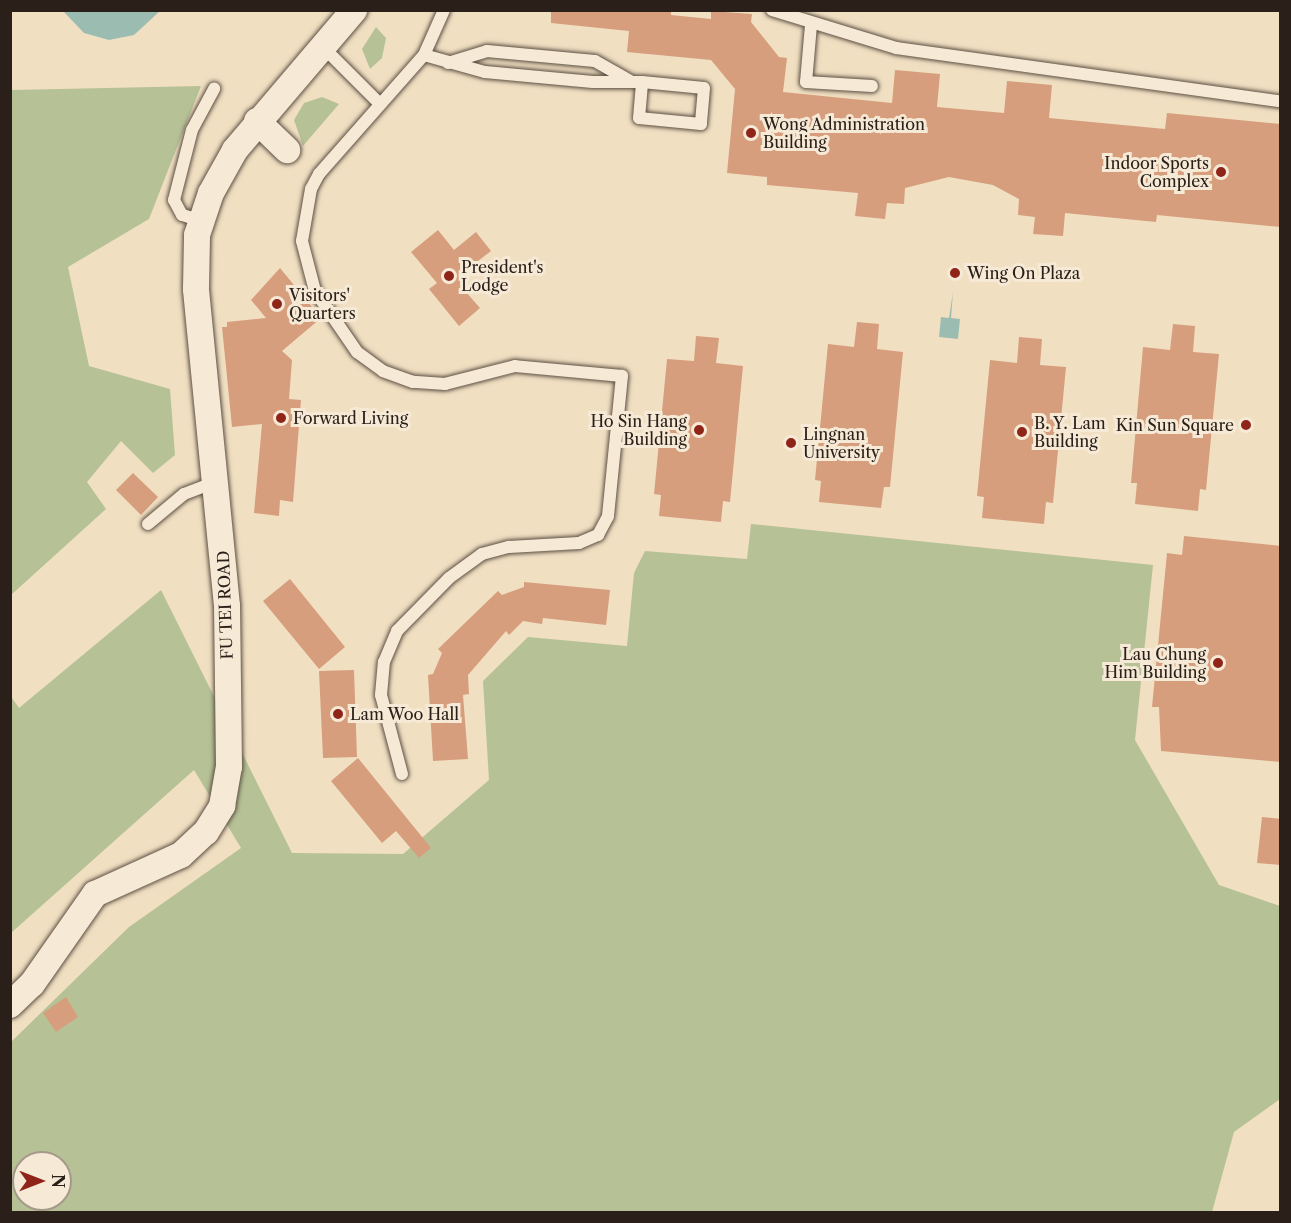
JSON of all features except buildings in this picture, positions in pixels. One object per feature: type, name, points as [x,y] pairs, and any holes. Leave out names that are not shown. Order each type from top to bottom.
[{"type":"street","name":"FU TEI ROAD","points":[[10,1005],[32,984],[95,894],[181,855],[206,832],[222,806],[229,767],[227,606],[195,267],[201,221],[222,170],[257,121],[321,45],[354,10]]},
{"type":"street","points":[[257,121],[288,150]]},
{"type":"lane","points":[[402,774],[381,695],[384,662],[397,631],[454,574],[482,554],[509,547],[579,543],[598,535],[608,516],[622,376],[515,366],[429,384],[398,378],[357,352],[312,283],[304,258],[303,223],[319,174],[424,55],[444,10]]},
{"type":"lane","points":[[772,10],[811,25],[940,56],[1281,101]]},
{"type":"lane","points":[[811,25],[806,82],[872,87]]},
{"type":"lane","points":[[321,45],[380,104]]},
{"type":"lane","points":[[447,63],[487,51],[595,61],[637,82]]},
{"type":"lane","points":[[424,55],[485,72],[637,82],[704,88],[701,124],[639,118],[637,82]]},
{"type":"lane","points":[[201,221],[182,215],[174,200],[192,130],[214,89]]},
{"type":"lane","points":[[148,524],[184,494],[217,482]]},
{"type":"green space","points":[[376,27],[386,38],[382,58],[370,69],[362,49]]},
{"type":"green space","points":[[201,86],[149,219],[68,267],[89,366],[170,389],[175,455],[153,473],[121,441],[87,482],[106,509],[11,595],[11,90]]},
{"type":"green space","points":[[322,97],[339,104],[303,146],[294,120],[304,103]]},
{"type":"green space","points":[[751,524],[1153,565],[1135,740],[1219,885],[1280,906],[1280,1099],[1234,1132],[1212,1212],[11,1212],[11,1042],[129,927],[241,848],[194,770],[11,933],[10,695],[19,708],[161,590],[292,853],[403,854],[489,780],[483,681],[528,637],[627,646],[634,573],[645,551],[747,559]]},
{"type":"water","points":[[63,11],[160,11],[134,35],[109,40],[84,33]]},
{"type":"water","points":[[953,292],[951,318],[960,319],[958,339],[939,337],[941,317],[949,318]]},
{"type":"place","name":"Wong Administration Building","points":[[751,133]]},
{"type":"place","name":"Indoor Sports Complex","points":[[1221,172]]},
{"type":"place","name":"Wing On Plaza","points":[[955,273]]},
{"type":"place","name":"President's Lodge","points":[[449,276]]},
{"type":"place","name":"Visitors' Quarters","points":[[277,304]]},
{"type":"place","name":"Forward Living","points":[[281,418]]},
{"type":"place","name":"Kin Sun Square","points":[[1246,425]]},
{"type":"place","name":"Ho Sin Hang Building","points":[[699,430]]},
{"type":"place","name":"B. Y. Lam Building","points":[[1022,432]]},
{"type":"place","name":"Lingnan University","points":[[791,443]]},
{"type":"place","name":"Lau Chung Him Building","points":[[1218,663]]},
{"type":"place","name":"Lam Woo Hall","points":[[338,714]]}]
